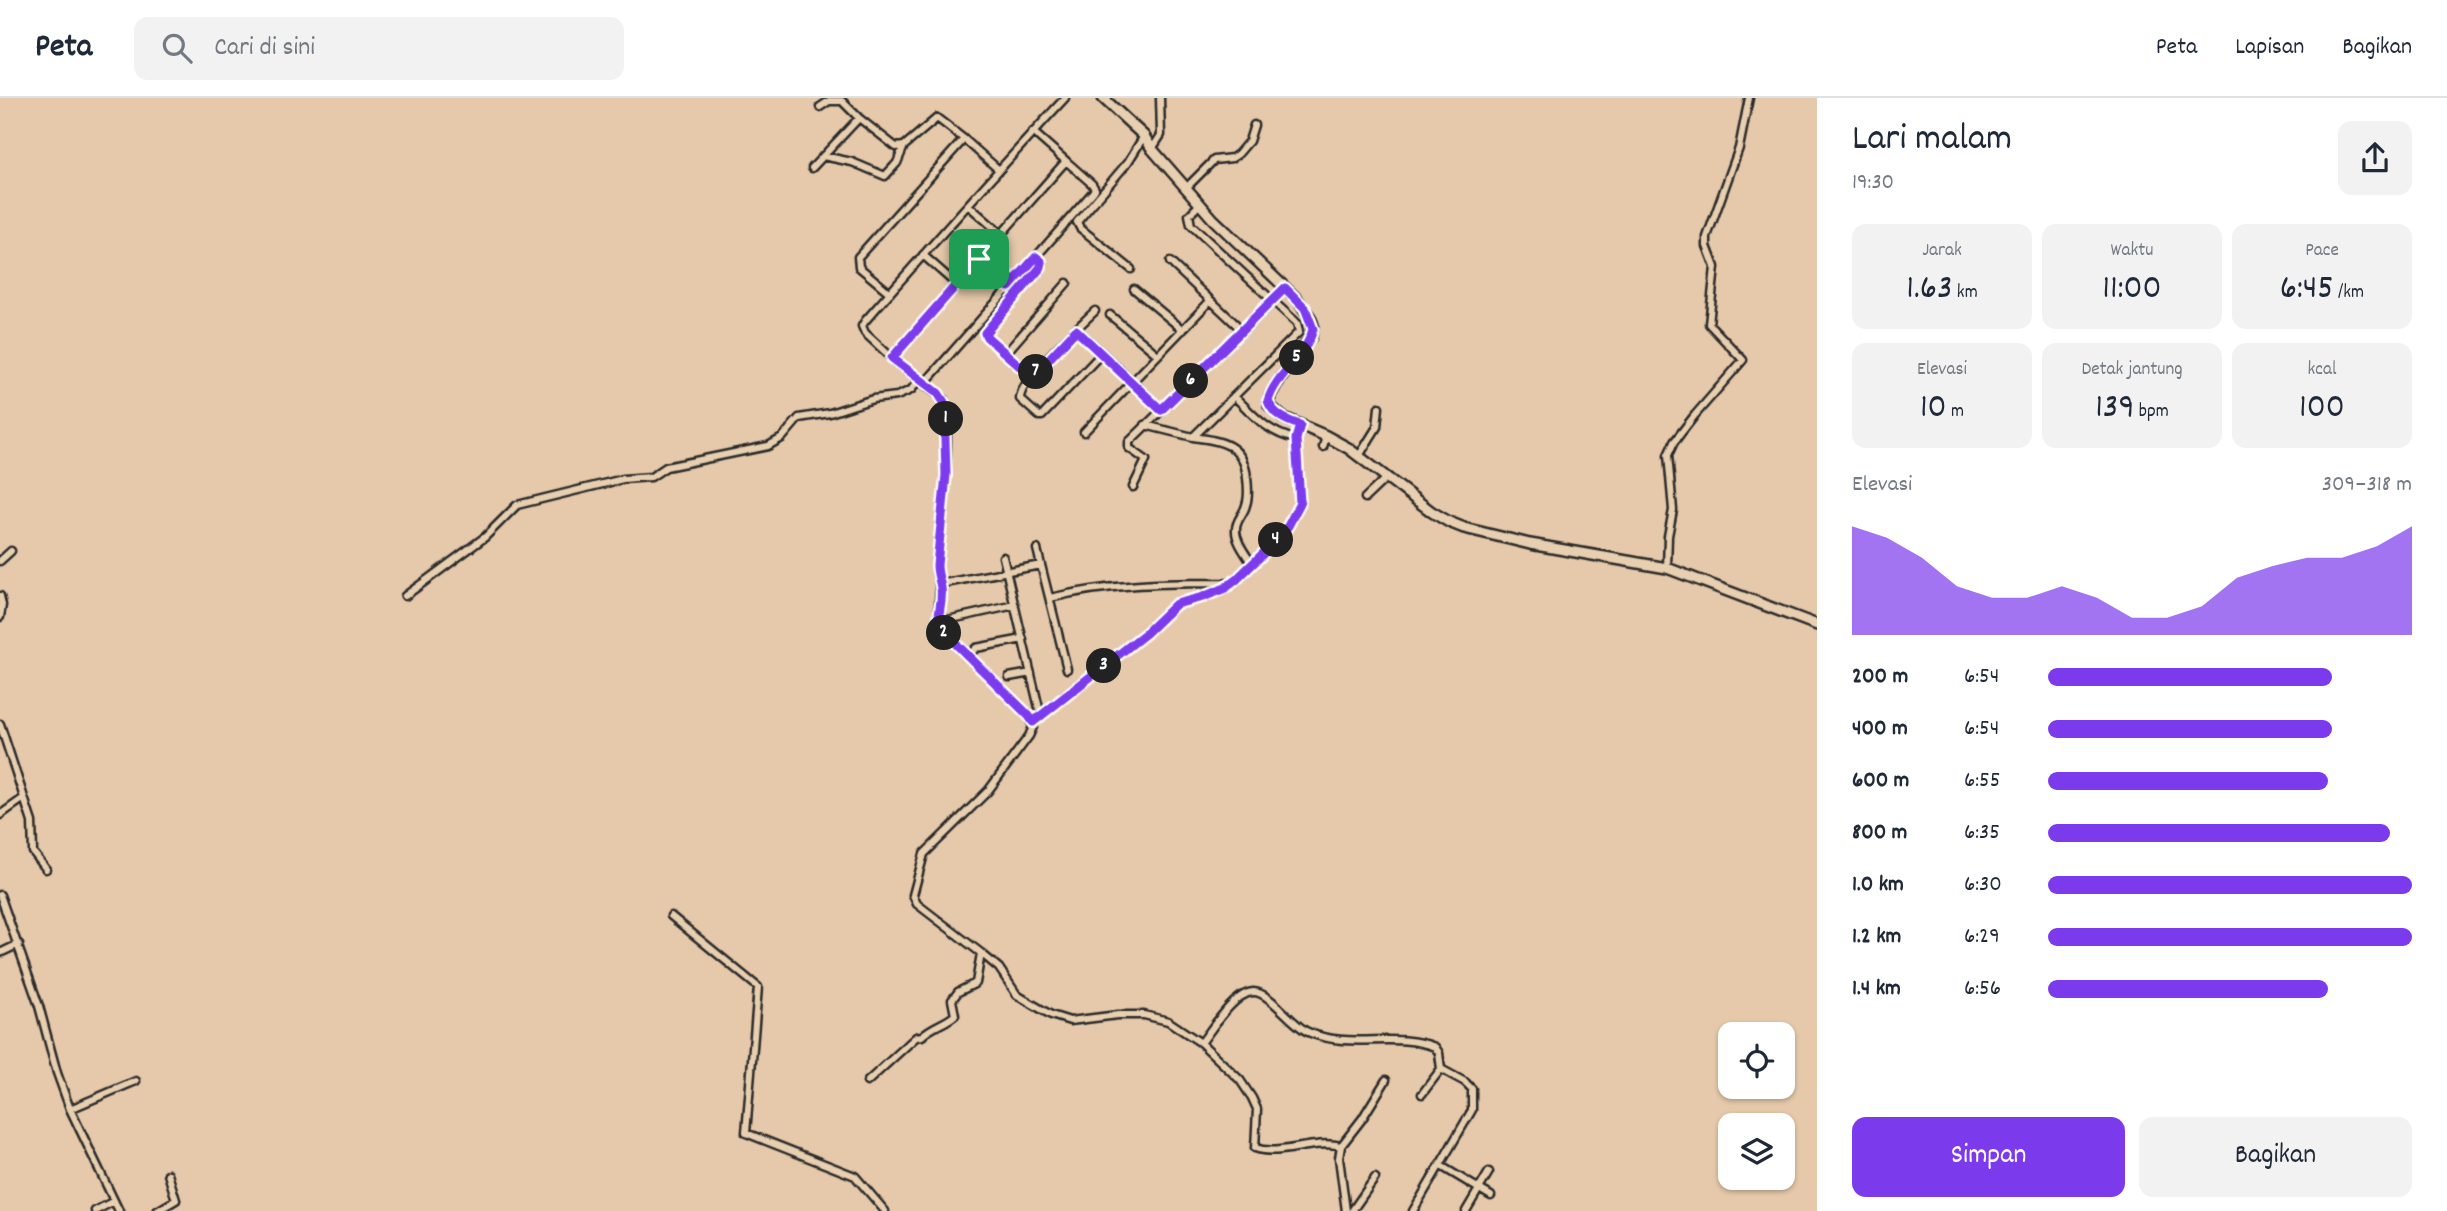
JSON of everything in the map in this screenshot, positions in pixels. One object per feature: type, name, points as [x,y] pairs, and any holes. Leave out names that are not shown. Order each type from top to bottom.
[{"type":"street","points":[[1033,722],[948,636],[938,622],[940,584],[937,574],[946,475],[944,399],[892,358],[865,333],[862,326],[1065,98]]},
{"type":"street","points":[[1103,98],[1144,136],[1152,149],[1232,238],[1305,308],[1313,325],[1311,337],[1293,370],[1276,384],[1268,401],[1272,409],[1282,417],[1326,436],[1359,456],[1432,512],[1464,528],[1530,544],[1667,568],[1817,625]]},
{"type":"street","points":[[1152,149],[1161,135],[1160,98]]},
{"type":"street","points":[[1667,568],[1668,536],[1673,510],[1668,455],[1674,442],[1695,415],[1743,360],[1712,330],[1709,313],[1715,267],[1707,246],[1707,237],[1739,148],[1749,98]]},
{"type":"street","points":[[820,107],[829,101],[842,101],[896,147],[904,146]]},
{"type":"street","points":[[812,168],[859,118]]},
{"type":"street","points":[[823,156],[852,162],[885,176],[897,163],[904,146],[939,118],[999,170]]},
{"type":"street","points":[[1186,188],[1214,160],[1232,158],[1238,154],[1250,141],[1254,125]]},
{"type":"street","points":[[405,596],[485,537],[517,505],[623,479],[651,478],[670,466],[768,446],[782,438],[799,418],[830,413],[873,399],[897,396],[922,382],[1094,190],[1092,184],[1033,132]]},
{"type":"street","points":[[1130,269],[1077,224],[1128,162],[1144,136]]},
{"type":"street","points":[[890,293],[859,267],[858,257],[964,139]]},
{"type":"street","points":[[892,358],[1066,161]]},
{"type":"street","points":[[1193,437],[1299,332],[1297,323],[1191,225],[1189,215],[1200,204]]},
{"type":"street","points":[[968,205],[1001,234]]},
{"type":"street","points":[[923,255],[956,284]]},
{"type":"street","points":[[1032,377],[985,333],[1041,267],[1041,261],[1036,257]]},
{"type":"street","points":[[979,259],[1009,287]]},
{"type":"street","points":[[1170,262],[1242,330]]},
{"type":"street","points":[[1006,353],[1067,283]]},
{"type":"street","points":[[1133,488],[1146,460],[1128,445],[1145,425],[1285,288]]},
{"type":"street","points":[[1134,289],[1183,330]]},
{"type":"street","points":[[1084,432],[1210,301]]},
{"type":"street","points":[[1095,311],[1032,377],[1020,393],[1020,399],[1041,416],[1102,353]]},
{"type":"street","points":[[1110,314],[1158,355]]},
{"type":"street","points":[[1076,330],[1161,410]]},
{"type":"street","points":[[1234,396],[1262,424],[1276,433],[1296,439]]},
{"type":"street","points":[[1359,456],[1377,427],[1379,407]]},
{"type":"street","points":[[1145,425],[1230,445],[1242,458],[1246,467],[1247,503],[1238,520],[1236,534],[1252,564]]},
{"type":"street","points":[[1300,425],[1296,439],[1301,494],[1298,511],[1275,542],[1232,583],[1217,593],[1176,604],[1146,633],[1033,722],[1029,736],[988,791],[924,854],[913,895],[917,904],[999,968],[1017,995],[1051,1015],[1070,1021],[1118,1015],[1144,1015],[1168,1021],[1201,1043],[1219,1063],[1240,1080],[1252,1098],[1257,1109],[1255,1149],[1320,1143],[1341,1146]]},
{"type":"street","points":[[1323,447],[1326,436]]},
{"type":"street","points":[[1365,498],[1387,477]]},
{"type":"street","points":[[1037,549],[1067,669]]},
{"type":"street","points":[[0,561],[11,551]]},
{"type":"street","points":[[1003,557],[1039,708]]},
{"type":"street","points":[[940,584],[1041,565]]},
{"type":"street","points":[[1050,598],[1082,590],[1124,585],[1232,583]]},
{"type":"street","points":[[0,596],[0,617]]},
{"type":"street","points":[[938,622],[1015,605]]},
{"type":"street","points":[[968,656],[976,648],[1023,639]]},
{"type":"street","points":[[1009,677],[1031,673]]},
{"type":"street","points":[[0,724],[32,822],[33,852],[46,869]]},
{"type":"street","points":[[0,815],[24,798]]},
{"type":"street","points":[[0,895],[39,1006],[57,1073],[119,1211]]},
{"type":"street","points":[[671,916],[758,987],[746,1133],[855,1176],[885,1211]]},
{"type":"street","points":[[0,953],[19,944]]},
{"type":"street","points":[[867,1082],[916,1037],[922,1037],[929,1029],[955,1014],[952,1000],[958,992],[976,983],[981,953]]},
{"type":"street","points":[[1201,1043],[1236,999],[1254,992],[1262,993],[1296,1024],[1321,1036],[1335,1040],[1407,1040],[1435,1047],[1439,1053],[1441,1069],[1422,1094]]},
{"type":"street","points":[[1413,1211],[1472,1110],[1474,1094],[1465,1082],[1441,1069]]},
{"type":"street","points":[[1346,1211],[1339,1158],[1341,1146],[1362,1119],[1386,1080]]},
{"type":"street","points":[[71,1109],[136,1081]]},
{"type":"street","points":[[1441,1166],[1491,1196]]},
{"type":"street","points":[[1466,1211],[1489,1172]]},
{"type":"street","points":[[157,1211],[176,1200],[168,1174]]},
{"type":"street","points":[[1352,1211],[1375,1178]]},
{"type":"street","points":[[95,1211],[114,1201]]},
{"type":"route","points":[[1036,257],[1041,261],[1041,267],[986,328],[985,333],[1032,377],[1076,330],[1161,410],[1285,288],[1305,308],[1313,325],[1306,346],[1281,376],[1268,401],[1272,409],[1282,417],[1300,425],[1296,439],[1300,503],[1288,526],[1236,580],[1217,593],[1176,604],[1146,633],[1033,722],[942,630],[939,623],[941,587],[937,565],[946,475],[944,399],[892,358],[979,259],[1009,287],[1036,257]]}]
